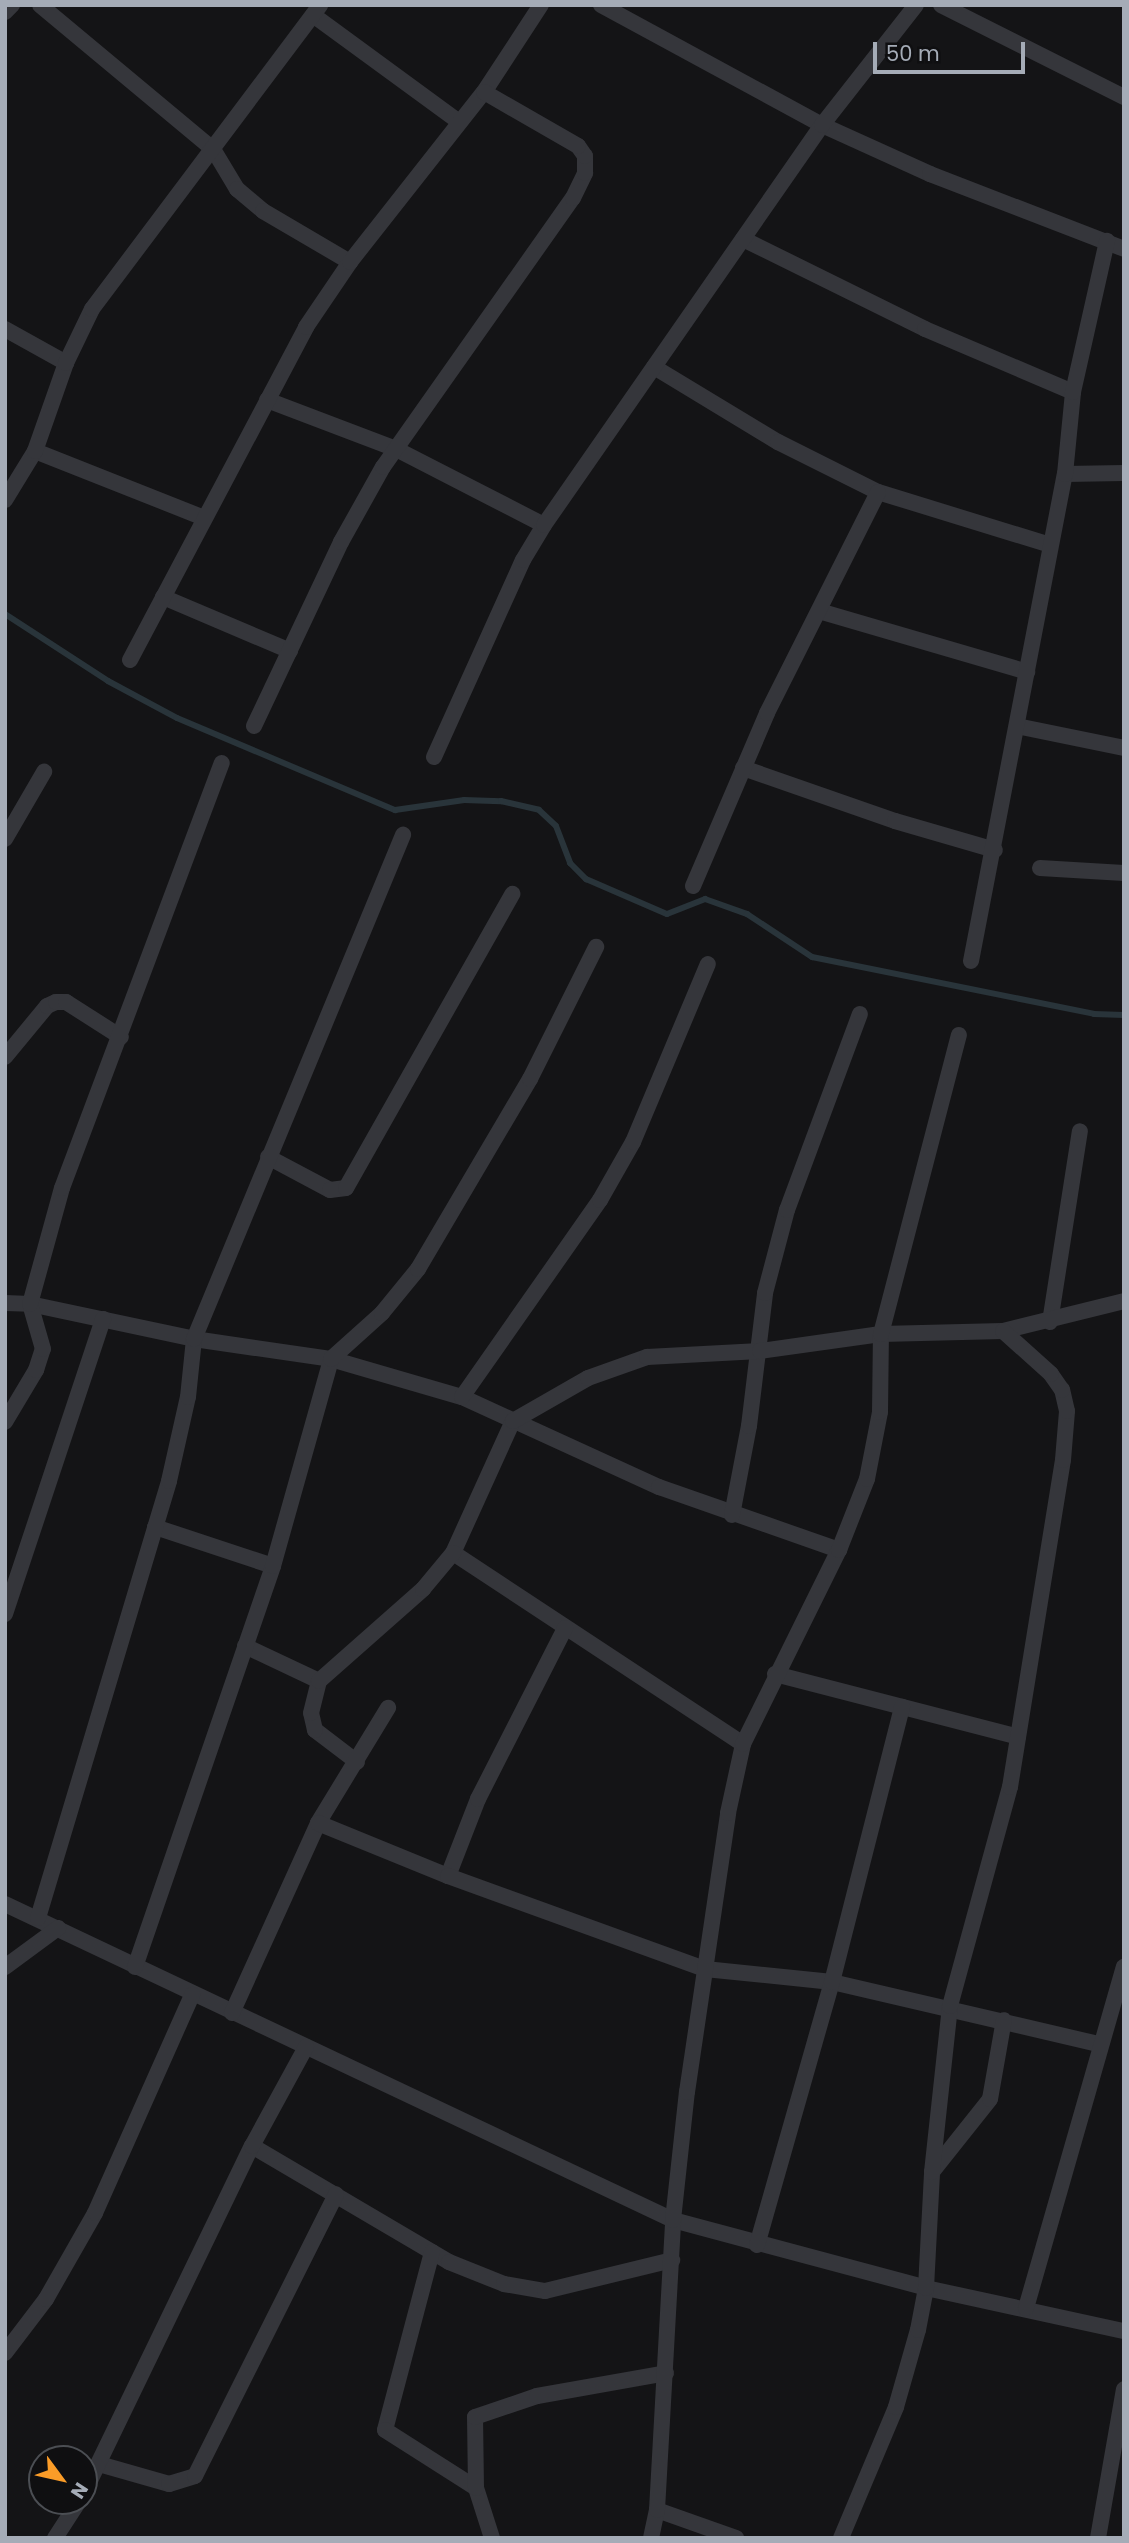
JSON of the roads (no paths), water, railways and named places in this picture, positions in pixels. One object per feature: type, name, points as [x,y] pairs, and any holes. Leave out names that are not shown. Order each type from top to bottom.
[{"type":"street","points":[[5,12],[12,5]]},
{"type":"street","points":[[40,5],[213,149],[237,189],[263,211],[351,261]]},
{"type":"street","points":[[130,660],[306,327],[351,261],[484,92],[541,5]]},
{"type":"street","points":[[601,5],[822,125],[930,174],[1124,249]]},
{"type":"street","points":[[435,757],[523,560],[544,525],[822,125],[916,5]]},
{"type":"street","points":[[941,5],[1124,97]]},
{"type":"street","points":[[5,500],[35,451],[66,363],[92,309],[317,10],[459,122]]},
{"type":"street","points":[[254,726],[341,542],[396,449],[573,198],[585,173],[585,156],[578,146],[484,92]]},
{"type":"street","points":[[743,239],[925,329],[1073,392]]},
{"type":"street","points":[[971,961],[995,850],[1065,474],[1073,392],[1107,241]]},
{"type":"street","points":[[5,329],[66,363]]},
{"type":"street","points":[[654,368],[778,442],[878,492],[1050,545]]},
{"type":"street","points":[[267,400],[396,449],[544,525]]},
{"type":"street","points":[[35,451],[204,518]]},
{"type":"street","points":[[1065,474],[1124,473]]},
{"type":"street","points":[[693,886],[743,768],[878,492]]},
{"type":"street","points":[[163,597],[290,651]]},
{"type":"street","points":[[819,611],[1027,672]]},
{"type":"street","points":[[1017,726],[1124,748]]},
{"type":"street","points":[[5,1422],[36,1370],[43,1349],[41,1330],[30,1304],[62,1188],[222,763]]},
{"type":"street","points":[[743,768],[895,821],[995,850]]},
{"type":"street","points":[[5,839],[44,772]]},
{"type":"street","points":[[37,1918],[155,1527],[181,1431],[194,1339],[403,835]]},
{"type":"street","points":[[1040,868],[1124,873]]},
{"type":"street","points":[[268,1157],[330,1190],[346,1188],[512,894]]},
{"type":"street","points":[[135,1967],[273,1566],[331,1359],[382,1313],[418,1269],[530,1079],[596,947]]},
{"type":"street","points":[[462,1397],[600,1200],[633,1142],[708,964]]},
{"type":"street","points":[[5,1057],[47,1006],[56,1002],[66,1002],[121,1037]]},
{"type":"street","points":[[732,1515],[760,1351],[765,1293],[787,1210],[860,1014]]},
{"type":"street","points":[[651,2538],[657,2510],[673,2220],[727,1813],[743,1744],[775,1674],[839,1550],[867,1479],[880,1412],[881,1334],[959,1035]]},
{"type":"street","points":[[1050,1322],[1080,1131]]},
{"type":"street","points":[[357,1762],[315,1730],[311,1713],[320,1681],[423,1589],[453,1553],[513,1421],[588,1378],[647,1357],[760,1351],[881,1334],[1003,1331],[1050,1322],[1124,1301]]},
{"type":"street","points":[[5,1303],[30,1304],[194,1339],[331,1359],[462,1397],[732,1515],[839,1550]]},
{"type":"street","points":[[5,1614],[103,1318]]},
{"type":"street","points":[[841,2538],[896,2407],[926,2288],[932,2172],[950,2006],[1007,1796],[1067,1411],[1062,1390],[1051,1374],[1003,1331]]},
{"type":"street","points":[[155,1527],[273,1566]]},
{"type":"street","points":[[453,1553],[743,1744]]},
{"type":"street","points":[[448,1876],[478,1799],[565,1628]]},
{"type":"street","points":[[245,1646],[320,1681]]},
{"type":"street","points":[[775,1674],[1018,1737]]},
{"type":"street","points":[[757,2245],[832,1982],[902,1707]]},
{"type":"street","points":[[232,2013],[318,1823],[388,1708]]},
{"type":"street","points":[[318,1823],[448,1876],[705,1969],[832,1982],[950,2006],[1099,2044]]},
{"type":"street","points":[[5,1904],[192,1995],[673,2220],[757,2245],[926,2288],[1124,2331]]},
{"type":"street","points":[[5,1967],[58,1928]]},
{"type":"street","points":[[1026,2308],[1080,2125],[1099,2044],[1124,1967]]},
{"type":"street","points":[[5,2353],[47,2299],[95,2213],[192,1995]]},
{"type":"street","points":[[932,2172],[990,2099],[1004,2020]]},
{"type":"street","points":[[306,2047],[252,2146],[99,2464],[169,2484],[195,2476],[336,2194]]},
{"type":"street","points":[[252,2146],[432,2252],[504,2284],[545,2291],[672,2260]]},
{"type":"street","points":[[432,2252],[385,2430],[476,2488]]},
{"type":"street","points":[[492,2538],[476,2488],[472,2425],[480,2412],[537,2396],[666,2373]]},
{"type":"street","points":[[1098,2538],[1124,2389]]},
{"type":"street","points":[[657,2510],[736,2538]]},
{"type":"street","points":[[55,2538],[70,2515]]},
{"type":"waterway","points":[[5,614],[108,681],[177,718],[395,810],[464,800],[501,801],[539,810],[556,826],[570,863],[586,879],[667,914],[705,899],[747,914],[812,957],[1094,1014],[1124,1015]]}]
